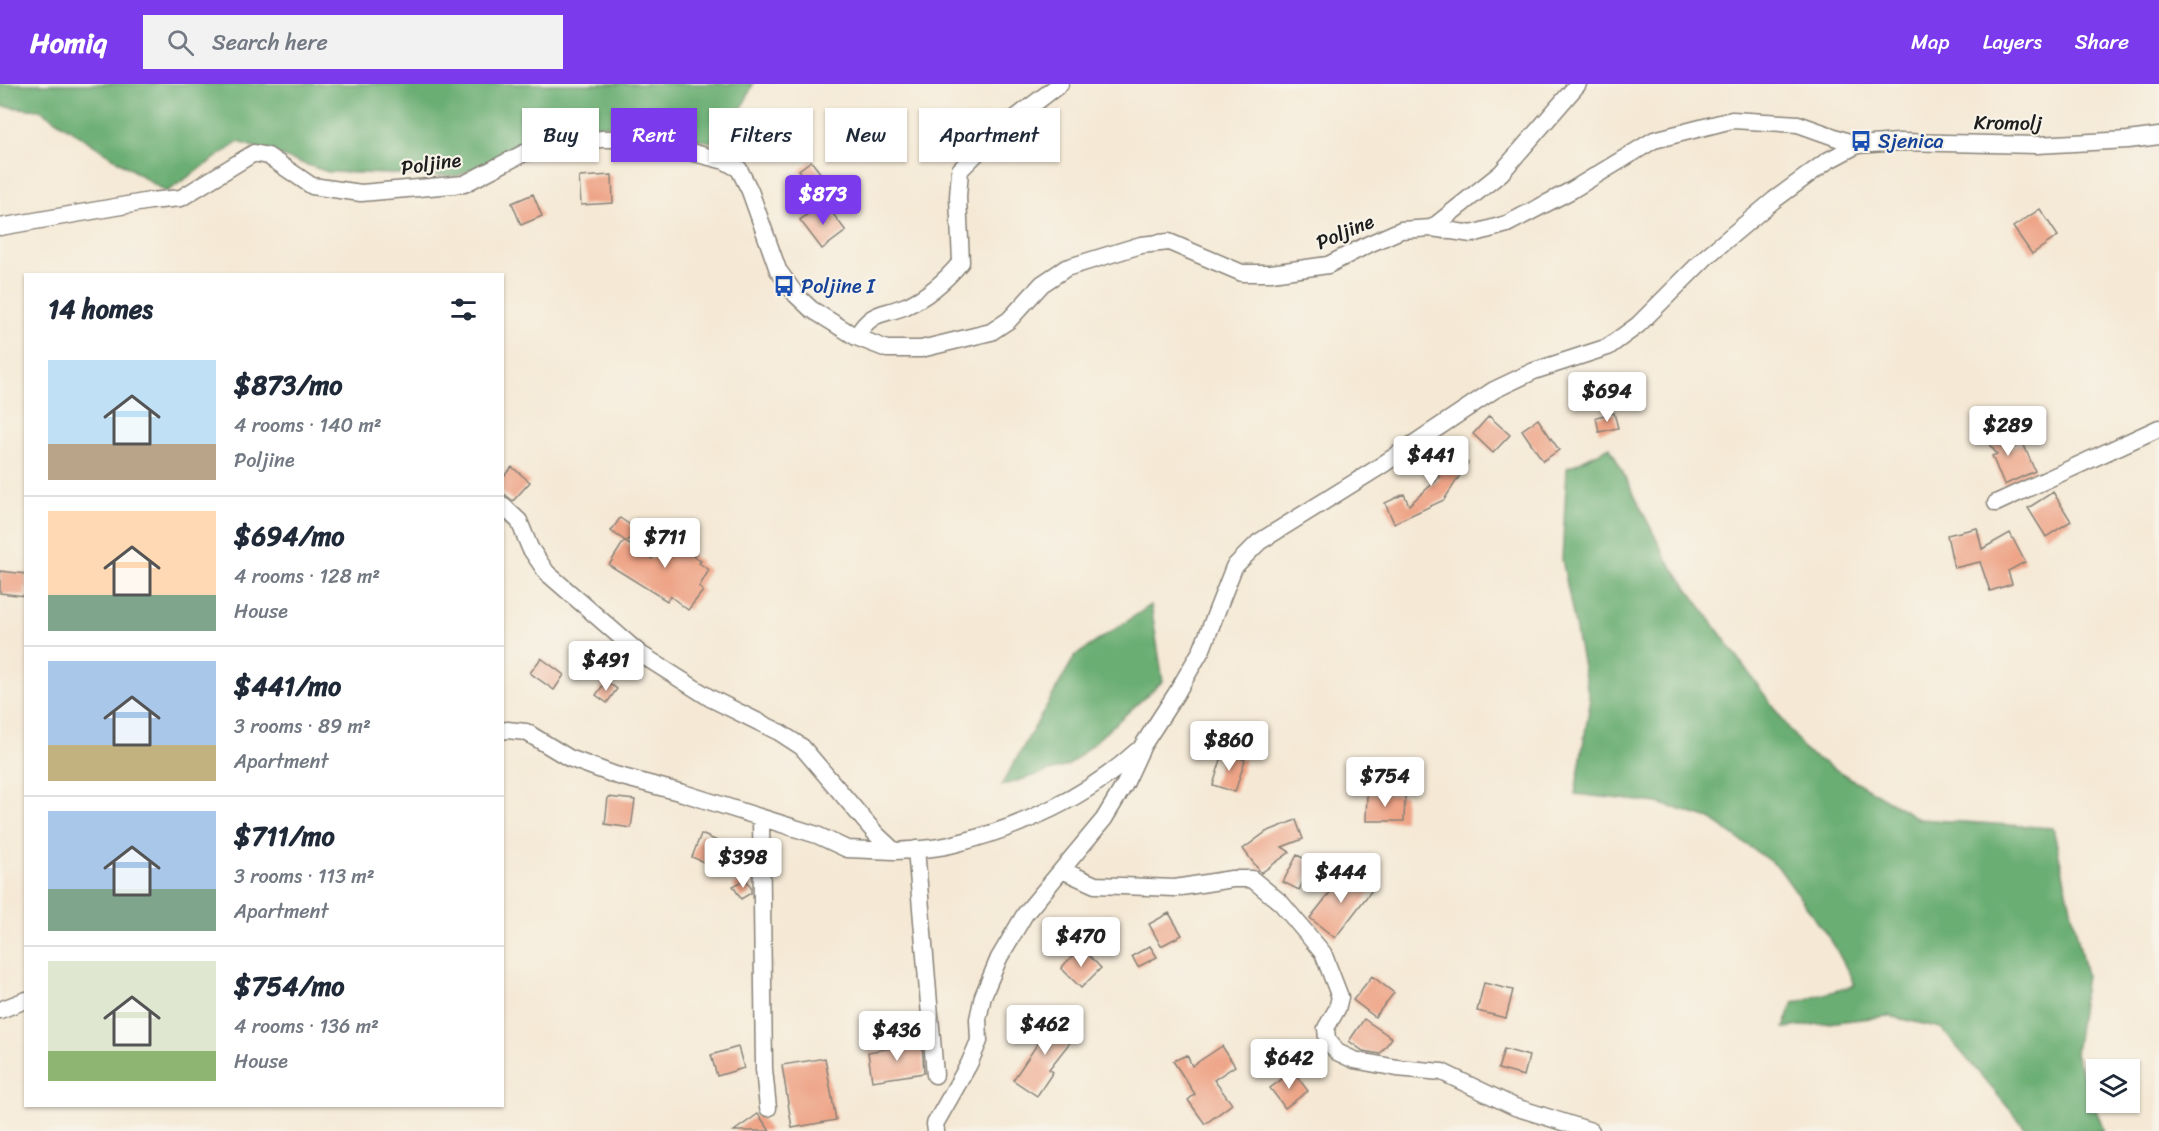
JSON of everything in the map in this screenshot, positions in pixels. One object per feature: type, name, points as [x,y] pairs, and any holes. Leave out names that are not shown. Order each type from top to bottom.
[{"type":"street","points":[[856,337],[864,324],[877,314],[907,306],[944,283],[961,262],[958,197],[960,170],[1001,129],[1060,84]]},
{"type":"street","points":[[1432,228],[1501,173],[1578,84]]},
{"type":"street","name":"Poljine","points":[[0,227],[150,201],[182,198],[254,153],[268,156],[312,186],[361,193],[464,184],[524,153],[601,139],[656,139],[725,161],[739,169],[750,191],[778,270],[796,295],[811,309],[856,337],[887,349],[921,349],[991,332],[1009,320],[1042,285],[1066,268],[1141,244],[1169,242],[1242,273],[1271,273],[1328,265],[1401,230],[1432,228],[1472,234],[1508,224],[1572,190],[1654,140],[1732,120],[1798,124],[1857,145]]},
{"type":"street","name":"Kromolj","points":[[1857,145],[1899,142],[2037,145],[2128,141],[2159,136]]},
{"type":"street","points":[[936,1131],[935,1124],[969,1064],[979,1041],[978,1019],[983,996],[999,958],[1024,914],[1104,819],[1125,784],[1143,745],[1202,650],[1234,567],[1259,542],[1376,469],[1494,390],[1534,371],[1608,346],[1638,325],[1707,256],[1774,200],[1827,161],[1857,145]]},
{"type":"street","points":[[1996,503],[2159,428]]},
{"type":"street","points":[[504,507],[519,521],[530,548],[547,573],[639,653],[710,698],[779,732],[802,747],[876,834],[894,851]]},
{"type":"street","points":[[504,731],[526,732],[569,758],[615,775],[683,793],[817,835],[847,849],[894,851],[953,844],[1016,825],[1069,799],[1114,772],[1143,745]]},
{"type":"street","points":[[761,818],[764,1069],[768,1108]]},
{"type":"street","points":[[916,849],[935,1075]]},
{"type":"street","points":[[1062,870],[1095,885],[1175,888],[1232,879],[1252,879],[1281,903],[1323,953],[1340,997],[1337,1009],[1326,1028],[1327,1039],[1336,1052],[1354,1060],[1397,1068],[1442,1072],[1515,1107],[1591,1131]]},
{"type":"street","points":[[0,1010],[24,1001]]},
{"type":"green space","points":[[0,84],[753,84],[742,108],[709,108],[709,142],[697,139],[697,108],[611,108],[611,125],[599,126],[599,108],[522,108],[522,146],[457,176],[328,172],[239,142],[166,192],[40,110],[0,106]]},
{"type":"green space","points":[[1610,447],[1667,560],[1806,752],[1919,819],[2053,828],[2086,975],[2075,1054],[2086,1083],[2086,1113],[2097,1113],[2104,1131],[2028,1131],[1941,1028],[1888,1016],[1784,1028],[1793,1003],[1855,985],[1834,945],[1778,867],[1710,819],[1658,803],[1575,794],[1590,703],[1562,559],[1567,468]]},
{"type":"green space","points":[[1151,605],[1163,681],[1069,765],[1001,786],[1075,656]]},
{"type":"building","points":[[812,162],[821,174],[809,184],[799,170]]},
{"type":"building","points":[[612,175],[613,203],[581,205],[579,177]]},
{"type":"building","points":[[533,194],[542,216],[521,225],[512,203]]},
{"type":"building","points":[[824,202],[846,231],[822,249],[800,220]]},
{"type":"building","points":[[2040,209],[2058,236],[2032,254],[2013,227]]},
{"type":"building","points":[[1614,413],[1618,428],[1599,432],[1596,417]]},
{"type":"building","points":[[1489,416],[1510,435],[1493,453],[1473,434]]},
{"type":"building","points":[[1538,419],[1559,450],[1543,461],[1522,430]]},
{"type":"building","points":[[1989,424],[2009,449],[2023,443],[2035,471],[2004,485],[1992,456],[1997,454],[1979,432]]},
{"type":"building","points":[[1445,447],[1468,463],[1444,500],[1394,523],[1385,503],[1404,494],[1409,505],[1440,477],[1430,470]]},
{"type":"building","points":[[512,467],[530,482],[513,501],[504,494],[504,476]]},
{"type":"building","points":[[2053,492],[2071,521],[2046,537],[2028,508]]},
{"type":"building","points":[[620,518],[636,529],[627,542],[611,531]]},
{"type":"building","points":[[675,525],[694,537],[685,551],[701,561],[699,563],[709,570],[699,587],[703,591],[688,610],[670,596],[667,601],[609,565],[624,541],[652,559]]},
{"type":"building","points":[[1977,528],[1982,549],[2010,533],[2025,562],[2008,571],[2012,584],[1990,591],[1980,562],[1954,568],[1947,535]]},
{"type":"building","points":[[0,571],[24,574],[24,596],[0,593]]},
{"type":"building","points":[[541,658],[564,675],[554,690],[530,673]]},
{"type":"building","points":[[606,681],[617,689],[607,703],[596,695]]},
{"type":"building","points":[[1223,753],[1245,760],[1235,792],[1213,785]]},
{"type":"building","points":[[1367,794],[1405,795],[1404,821],[1366,821]]},
{"type":"building","points":[[608,797],[635,800],[631,828],[605,824]]},
{"type":"building","points":[[1296,820],[1303,839],[1282,847],[1290,852],[1261,873],[1243,849],[1266,832]]},
{"type":"building","points":[[701,834],[731,847],[722,870],[692,857]]},
{"type":"building","points":[[1297,855],[1313,863],[1299,890],[1283,882]]},
{"type":"building","points":[[1348,870],[1372,890],[1335,938],[1310,918]]},
{"type":"building","points":[[746,879],[751,893],[741,899],[733,886]]},
{"type":"building","points":[[1169,913],[1182,935],[1161,946],[1149,924]]},
{"type":"building","points":[[1150,946],[1157,957],[1138,967],[1132,956]]},
{"type":"building","points":[[1081,947],[1101,968],[1081,988],[1061,968]]},
{"type":"building","points":[[1372,976],[1394,993],[1375,1017],[1353,1000]]},
{"type":"building","points":[[1484,983],[1513,990],[1506,1018],[1477,1011]]},
{"type":"building","points":[[1057,1015],[1078,1032],[1049,1069],[1053,1072],[1037,1096],[1013,1080]]},
{"type":"building","points":[[1364,1019],[1392,1038],[1380,1054],[1363,1051],[1349,1041]]},
{"type":"building","points":[[922,1043],[924,1073],[872,1081],[868,1052]]},
{"type":"building","points":[[1222,1046],[1235,1066],[1214,1080],[1232,1104],[1205,1124],[1188,1100],[1195,1094],[1173,1061],[1187,1055],[1192,1066]]},
{"type":"building","points":[[738,1047],[744,1068],[717,1076],[711,1055]]},
{"type":"building","points":[[1504,1049],[1529,1056],[1524,1076],[1498,1069]]},
{"type":"building","points":[[825,1058],[836,1120],[792,1128],[782,1065]]},
{"type":"building","points":[[1293,1071],[1308,1091],[1285,1108],[1270,1088]]},
{"type":"building","points":[[758,1114],[770,1131],[734,1131]]},
{"type":"place","name":"Sjenica","points":[[1861,141]]},
{"type":"place","name":"Poljine I","points":[[784,286]]}]
